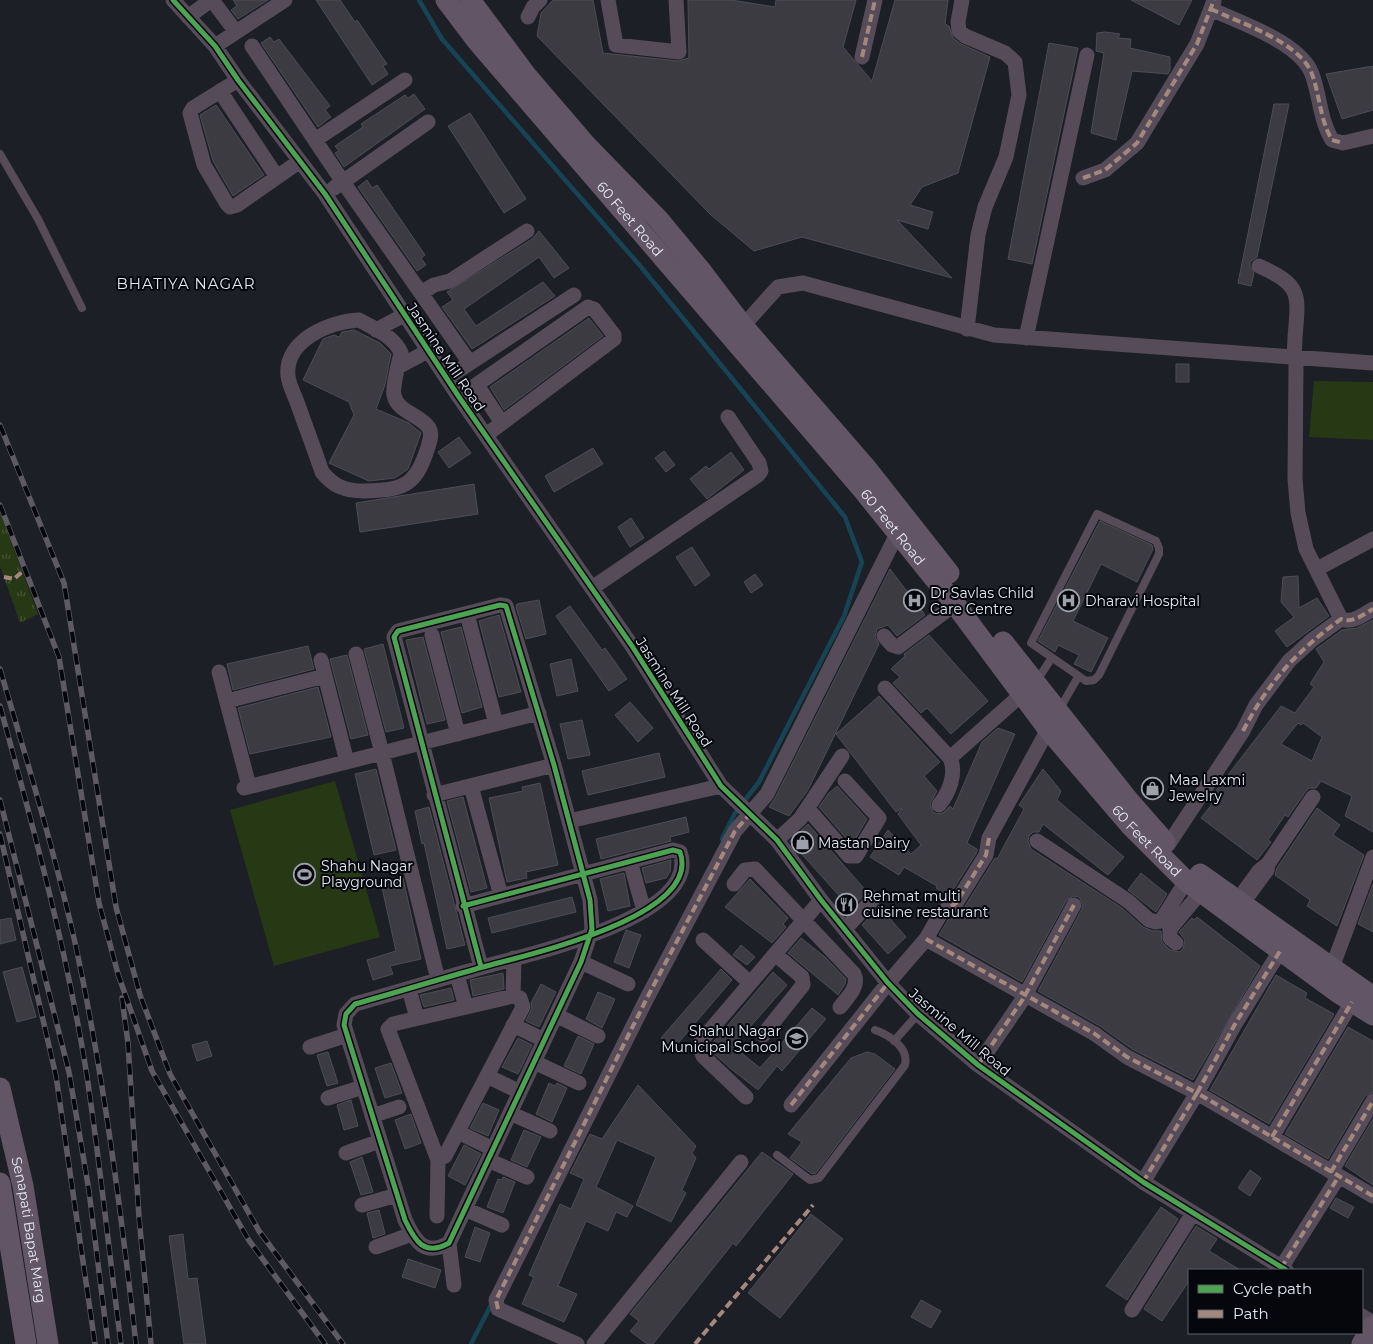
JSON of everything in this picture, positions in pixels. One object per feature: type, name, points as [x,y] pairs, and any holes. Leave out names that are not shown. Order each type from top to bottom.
[{"type":"main road","name":"60 Feet Road","points":[[446,0],[521,94],[796,411],[898,532],[955,604],[1029,688]]},
{"type":"main road","name":"60 Feet Road","points":[[470,0],[526,75],[586,145],[658,219],[743,326],[867,469],[1130,825],[1193,887],[1292,953],[1332,968],[1373,997]]},
{"type":"main road","name":"60 Feet Road","points":[[1053,721],[1109,774],[1129,801],[1185,864],[1240,902],[1292,953],[1352,1002],[1373,1015]]},
{"type":"main road","name":"Senapati Bapat Marg","points":[[0,1088],[23,1186],[48,1344]]},
{"type":"main road","name":"Senapati Bapat Marg","points":[[0,1183],[26,1344]]},
{"type":"main road","points":[[17,1290],[39,1287]]},
{"type":"main road","points":[[1362,1344],[1373,1325]]},
{"type":"street","name":"Jasmine Mill Road","points":[[173,0],[215,46],[238,80],[325,194],[459,397],[632,646],[721,786],[777,840],[821,900],[888,982],[918,1014],[978,1065],[1143,1182],[1283,1269]]},
{"type":"street","points":[[188,17],[212,0],[236,32]]},
{"type":"street","points":[[215,46],[285,0]]},
{"type":"street","points":[[528,17],[533,7],[540,0]]},
{"type":"street","points":[[608,0],[616,45],[679,52],[676,0]]},
{"type":"street","points":[[862,57],[875,0]]},
{"type":"street","points":[[962,0],[958,22],[959,30],[965,36],[1005,53],[1014,62],[1020,94],[1006,157],[985,207],[978,234],[967,329]]},
{"type":"street","points":[[1083,178],[1105,170],[1137,144],[1197,44],[1213,5],[1284,44],[1305,61],[1312,74],[1326,130],[1332,140],[1343,143],[1373,136]]},
{"type":"street","points":[[252,46],[343,182],[470,363]]},
{"type":"street","points":[[1026,338],[1087,55]]},
{"type":"street","points":[[238,80],[193,108],[190,113],[204,165],[227,204],[230,207],[237,205],[300,161]]},
{"type":"street","points":[[315,140],[405,80]]},
{"type":"street","points":[[220,91],[277,177]]},
{"type":"street","points":[[325,194],[428,122]]},
{"type":"street","points":[[421,293],[434,285],[450,281],[527,231]]},
{"type":"street","points":[[1259,266],[1280,275],[1294,286],[1297,315],[1294,357],[1296,372],[1295,479],[1298,513],[1306,549],[1341,619],[1346,622],[1373,609]]},
{"type":"street","points":[[743,326],[778,287],[803,283],[994,335],[1373,363]]},
{"type":"street","points":[[447,378],[574,295]]},
{"type":"street","points":[[459,397],[588,307],[594,309],[614,335],[614,339],[486,435]]},
{"type":"street","points":[[376,330],[404,315]]},
{"type":"street","points":[[342,320],[360,320],[399,348],[401,353],[398,367],[394,394],[400,406],[428,427],[431,433],[421,470],[411,482],[387,489],[362,491],[342,489],[331,483],[322,472],[288,376],[291,359],[299,346],[313,333],[342,320]]},
{"type":"street","points":[[398,367],[428,351]]},
{"type":"street","points":[[477,385],[502,423]]},
{"type":"street","points":[[592,588],[762,471],[760,462],[728,417]]},
{"type":"street","points":[[577,1344],[498,1309],[496,1300],[651,989],[735,831],[767,794],[898,532]]},
{"type":"street","points":[[1316,569],[1373,539]]},
{"type":"street","points":[[884,636],[892,645],[898,646],[955,604]]},
{"type":"street","points":[[454,1286],[449,1242],[581,962],[592,929],[593,916],[554,766],[508,609],[500,605],[398,631],[394,638],[463,906],[481,967]]},
{"type":"street","points":[[467,614],[496,724]]},
{"type":"street","points":[[1168,845],[1243,731],[1256,706],[1289,661],[1312,640],[1341,619]]},
{"type":"street","points":[[432,635],[458,734]]},
{"type":"street","points":[[356,654],[438,980]]},
{"type":"street","points":[[321,660],[347,762]]},
{"type":"street","points":[[219,672],[247,787],[539,713]]},
{"type":"street","points":[[227,700],[325,676]]},
{"type":"street","points":[[885,688],[950,758],[953,765],[951,779],[947,796],[939,805]]},
{"type":"street","points":[[950,758],[1029,688]]},
{"type":"street","points":[[791,1105],[888,982],[926,939],[942,913],[956,903],[986,854],[989,838],[1053,721]]},
{"type":"street","points":[[777,840],[800,819],[842,756]]},
{"type":"street","points":[[434,795],[554,766]]},
{"type":"street","points":[[808,808],[849,856],[856,856],[879,818],[845,781]]},
{"type":"street","points":[[471,786],[501,896]]},
{"type":"street","points":[[569,821],[721,786]]},
{"type":"street","points":[[1240,902],[1259,871],[1268,864],[1312,796]]},
{"type":"street","points":[[1037,841],[1128,901],[1149,920],[1156,922],[1161,920],[1193,887]]},
{"type":"street","points":[[449,1242],[432,1249],[421,1246],[412,1234],[397,1195],[344,1026],[346,1014],[355,1004],[588,938],[644,910],[665,896],[679,879],[682,857],[680,852],[673,850],[463,906]]},
{"type":"street","points":[[1332,968],[1373,857]]},
{"type":"street","points":[[630,861],[644,910]]},
{"type":"street","points":[[734,884],[745,870],[755,869],[856,978],[853,989],[840,1007]]},
{"type":"street","points":[[1176,943],[1170,938],[1170,929],[1193,887]]},
{"type":"street","points":[[845,929],[874,898]]},
{"type":"street","points":[[746,1097],[703,1056],[700,1047],[701,1041],[821,900]]},
{"type":"street","points":[[978,1065],[1025,994],[1074,905]]},
{"type":"street","points":[[926,939],[1095,1034],[1127,1057],[1197,1093],[1373,1196]]},
{"type":"street","points":[[703,940],[750,983]]},
{"type":"street","points":[[1143,1182],[1197,1093],[1239,1017],[1292,953]]},
{"type":"street","points":[[763,1035],[803,984],[802,977],[775,954]]},
{"type":"street","points":[[513,996],[514,958]]},
{"type":"street","points":[[581,962],[628,984]]},
{"type":"street","points":[[457,975],[466,1007]]},
{"type":"street","points":[[409,989],[417,1018]]},
{"type":"street","points":[[437,1216],[438,1160],[388,1034],[388,1029],[392,1024],[417,1018],[513,996],[520,998],[523,1008],[445,1156],[438,1160]]},
{"type":"street","points":[[1272,1137],[1352,1002]]},
{"type":"street","points":[[556,1015],[598,1036]]},
{"type":"street","points":[[514,1025],[544,1040]]},
{"type":"street","points":[[310,1047],[347,1035]]},
{"type":"street","points":[[534,1062],[578,1084]]},
{"type":"street","points":[[487,1076],[520,1092]]},
{"type":"street","points":[[328,1098],[363,1087]]},
{"type":"street","points":[[1283,1269],[1373,1101]]},
{"type":"street","points":[[372,1116],[399,1107]]},
{"type":"street","points":[[510,1113],[550,1131]]},
{"type":"street","points":[[458,1132],[527,1177]]},
{"type":"street","points":[[346,1153],[380,1141]]},
{"type":"street","points":[[594,1344],[741,1162]]},
{"type":"street","points":[[362,1205],[397,1195]]},
{"type":"street","points":[[465,1209],[502,1225]]},
{"type":"street","points":[[1132,1310],[1193,1213]]},
{"type":"street","points":[[376,1247],[412,1234]]},
{"type":"street","points":[[1363,1317],[1373,1325]]},
{"type":"lane","points":[[0,154],[38,219],[82,308]]},
{"type":"lane","points":[[1099,514],[1156,541],[1160,548],[1159,554],[1098,675],[1090,682],[1051,658],[1032,646],[1032,639],[1094,516],[1099,514]]},
{"type":"lane","points":[[1029,688],[1051,658]]},
{"type":"lane","points":[[1053,721],[1078,676]]},
{"type":"lane","points":[[894,1041],[918,1014]]},
{"type":"lane","points":[[777,1155],[810,1180],[819,1178],[905,1065],[905,1053],[894,1041],[874,1030]]},
{"type":"green space","points":[[1314,381],[1373,382],[1373,440],[1309,437]]},
{"type":"green space","points":[[0,512],[38,614],[20,623],[0,566]]},
{"type":"green space","name":"Shahu Nagar Playground","points":[[335,781],[380,937],[274,966],[230,810]]},
{"type":"building","points":[[233,0],[268,0],[238,19],[231,10],[237,6]]},
{"type":"building","points":[[316,0],[340,0],[355,22],[357,20],[387,64],[383,66],[388,74],[372,85]]},
{"type":"building","points":[[553,0],[593,0],[603,53],[678,61],[689,58],[688,0],[731,0],[775,7],[776,0],[856,0],[843,47],[872,81],[895,0],[948,0],[945,24],[949,26],[953,38],[961,44],[990,57],[958,173],[922,187],[910,205],[933,212],[928,229],[897,220],[952,278],[802,237],[754,251],[710,214],[537,36],[541,13]]},
{"type":"building","points":[[1131,0],[1192,0],[1179,25]]},
{"type":"building","points":[[1097,33],[1120,34],[1118,38],[1131,39],[1130,48],[1170,57],[1170,70],[1168,74],[1132,71],[1116,140],[1091,133],[1104,53],[1096,51]]},
{"type":"building","points":[[270,37],[274,42],[279,39],[330,106],[325,110],[331,117],[318,127],[261,43]]},
{"type":"building","points":[[1049,43],[1078,48],[1032,264],[1008,259]]},
{"type":"building","points":[[1373,66],[1373,110],[1342,119],[1326,74]]},
{"type":"building","points":[[414,94],[425,109],[344,167],[335,153],[339,151],[335,146],[363,127],[361,124],[405,95],[408,98]]},
{"type":"building","points":[[1274,104],[1289,104],[1257,257],[1250,262],[1250,267],[1254,273],[1251,286],[1238,283]]},
{"type":"building","points":[[216,105],[264,175],[233,196],[213,161],[200,115]]},
{"type":"building","points":[[470,113],[526,199],[504,213],[448,126]]},
{"type":"building","points":[[367,180],[372,188],[377,185],[425,255],[421,258],[426,265],[417,271],[358,187]]},
{"type":"building","points":[[539,231],[569,268],[554,278],[539,257],[464,309],[476,326],[543,282],[555,296],[472,349],[442,307],[453,300],[447,292],[532,239]]},
{"type":"building","points":[[589,318],[603,336],[504,410],[490,387]]},
{"type":"building","points":[[354,330],[380,343],[391,354],[385,385],[376,409],[409,423],[421,433],[408,469],[395,478],[369,481],[329,463],[354,415],[349,402],[303,380],[323,339],[334,335],[339,337],[342,332]]},
{"type":"building","points":[[1176,364],[1189,364],[1189,382],[1176,382]]},
{"type":"building","points":[[459,437],[471,453],[449,468],[438,452]]},
{"type":"building","points":[[593,448],[603,464],[554,492],[545,476]]},
{"type":"building","points":[[664,451],[675,465],[666,472],[655,458]]},
{"type":"building","points":[[731,452],[744,470],[707,499],[690,479],[706,466],[709,469]]},
{"type":"building","points":[[474,484],[478,514],[360,532],[356,503]]},
{"type":"building","points":[[631,518],[644,538],[630,547],[618,527]]},
{"type":"building","name":"Dharavi Hospital","points":[[1100,521],[1152,545],[1153,549],[1137,582],[1101,564],[1073,621],[1108,638],[1091,672],[1074,664],[1079,655],[1058,645],[1055,652],[1038,641]]},
{"type":"building","points":[[692,547],[710,575],[695,586],[676,557]]},
{"type":"building","points":[[890,569],[925,615],[897,636],[888,625],[877,629],[875,637],[879,644],[808,790],[789,816],[769,807],[775,798]]},
{"type":"building","points":[[755,574],[763,585],[751,593],[744,582]]},
{"type":"building","points":[[1298,576],[1299,608],[1317,598],[1329,616],[1287,647],[1275,631],[1294,617],[1281,602],[1283,577]]},
{"type":"building","points":[[539,600],[546,634],[526,639],[516,607],[517,604]]},
{"type":"building","points":[[570,606],[602,650],[605,648],[627,679],[609,691],[556,616]]},
{"type":"building","points":[[499,615],[521,692],[499,697],[479,621]]},
{"type":"building","points":[[1373,620],[1373,832],[1345,816],[1352,796],[1321,781],[1316,788],[1309,788],[1306,791],[1288,817],[1285,815],[1268,840],[1271,842],[1257,860],[1201,818],[1212,804],[1208,801],[1281,706],[1295,713],[1314,687],[1310,684],[1324,662],[1316,649],[1342,630],[1357,628]],"holes":[[[1298,723],[1301,725],[1303,723],[1322,737],[1312,761],[1281,744]]]},
{"type":"building","points":[[461,627],[482,707],[462,713],[441,632]]},
{"type":"building","points":[[929,635],[988,701],[951,734],[927,708],[921,713],[893,683],[900,677],[891,669],[905,656],[904,654]]},
{"type":"building","points":[[423,637],[445,720],[427,724],[406,640]]},
{"type":"building","points":[[383,644],[404,728],[386,732],[364,649]]},
{"type":"building","points":[[308,646],[314,669],[233,690],[227,664]]},
{"type":"building","points":[[347,655],[368,735],[351,739],[330,659]]},
{"type":"building","points":[[571,659],[578,691],[557,696],[550,664]]},
{"type":"building","points":[[318,687],[331,737],[250,754],[238,708]]},
{"type":"building","points":[[879,696],[940,762],[924,776],[937,791],[930,804],[933,812],[937,814],[943,813],[950,806],[953,809],[982,742],[998,728],[1015,734],[967,843],[977,849],[977,852],[949,896],[936,888],[937,886],[904,867],[899,875],[870,857],[888,830],[911,854],[921,845],[898,814],[902,808],[896,812],[836,734]]},
{"type":"building","points":[[630,702],[653,728],[638,742],[615,715]]},
{"type":"building","points":[[582,720],[590,755],[568,759],[560,724]]},
{"type":"building","points":[[659,753],[665,777],[588,795],[582,771]]},
{"type":"building","points":[[376,769],[396,850],[374,855],[355,774]]},
{"type":"building","points":[[1043,769],[1061,791],[1057,800],[1124,857],[1108,875],[1043,824],[1039,832],[1033,832],[1029,836],[1028,841],[1031,849],[1122,908],[1143,927],[1153,931],[1161,931],[1162,942],[1170,950],[1179,952],[1183,949],[1185,940],[1179,932],[1192,918],[1194,920],[1197,917],[1260,966],[1193,1080],[1132,1049],[1100,1026],[1038,991],[1082,909],[1083,904],[1079,897],[1073,896],[1066,901],[1022,982],[939,935],[948,920],[964,908],[995,858],[997,859],[1024,809],[1019,805]]},
{"type":"building","points":[[540,783],[558,865],[526,872],[527,878],[507,882],[489,798],[523,791],[522,787]]},
{"type":"building","points":[[837,786],[867,819],[852,845],[819,807],[828,794]]},
{"type":"building","points":[[463,797],[487,888],[471,892],[447,801]]},
{"type":"building","points":[[429,807],[465,945],[447,949],[424,843],[422,844],[415,811]]},
{"type":"building","points":[[1317,808],[1340,825],[1333,835],[1364,855],[1337,926],[1307,906],[1310,900],[1275,875],[1277,868]]},
{"type":"building","points":[[686,817],[689,832],[670,837],[671,841],[601,859],[596,839]]},
{"type":"building","points":[[808,824],[867,892],[851,909],[790,841]]},
{"type":"building","points":[[671,860],[670,872],[666,878],[646,883],[642,868]]},
{"type":"building","points":[[624,873],[630,906],[608,911],[600,879]]},
{"type":"building","points":[[1141,873],[1167,894],[1156,912],[1128,890]]},
{"type":"building","points":[[403,878],[421,959],[390,966],[393,974],[373,980],[367,960],[396,951],[381,883]]},
{"type":"building","points":[[750,879],[788,918],[783,924],[786,927],[772,943],[725,907]]},
{"type":"building","points":[[1373,884],[1373,932],[1358,924]]},
{"type":"building","points":[[572,897],[576,912],[492,933],[488,918]]},
{"type":"building","points":[[879,906],[906,937],[888,954],[862,925]]},
{"type":"building","points":[[11,918],[16,940],[0,944],[0,920]]},
{"type":"building","points":[[626,930],[641,935],[629,968],[614,962]]},
{"type":"building","points":[[801,938],[825,957],[846,979],[838,995],[788,953]]},
{"type":"building","points":[[741,945],[755,957],[747,965],[733,955]]},
{"type":"building","points":[[22,967],[36,1017],[17,1022],[3,972]]},
{"type":"building","points":[[721,969],[732,980],[673,1049],[661,1038]]},
{"type":"building","points":[[773,972],[787,985],[733,1046],[760,1068],[812,1008],[826,1019],[782,1071],[777,1066],[758,1090],[711,1051],[710,1046]]},
{"type":"building","points":[[503,973],[504,989],[473,996],[470,980]]},
{"type":"building","points":[[1276,975],[1307,993],[1305,998],[1334,1014],[1269,1124],[1210,1090]]},
{"type":"building","points":[[541,984],[556,992],[539,1027],[526,1021],[532,1008],[531,1003]]},
{"type":"building","points":[[451,988],[454,1000],[424,1007],[420,995]]},
{"type":"building","points":[[598,992],[615,999],[602,1028],[586,1019]]},
{"type":"building","points":[[1348,1027],[1373,1041],[1373,1092],[1365,1096],[1328,1159],[1285,1134]]},
{"type":"building","points":[[578,1036],[594,1044],[581,1074],[564,1066]]},
{"type":"building","points":[[518,1038],[532,1045],[518,1074],[502,1067]]},
{"type":"building","points":[[207,1041],[212,1056],[197,1061],[192,1045]]},
{"type":"building","points":[[328,1052],[338,1083],[327,1086],[317,1055]]},
{"type":"building","points":[[867,1052],[875,1054],[895,1069],[816,1173],[812,1174],[790,1158],[802,1142],[788,1134],[851,1058]]},
{"type":"building","points":[[391,1063],[402,1093],[385,1098],[375,1068]]},
{"type":"building","points":[[549,1083],[555,1086],[557,1083],[567,1088],[552,1122],[536,1114]]},
{"type":"building","points":[[638,1085],[696,1146],[692,1153],[696,1158],[682,1190],[686,1193],[671,1222],[636,1205],[656,1157],[617,1140],[596,1187],[633,1206],[627,1217],[616,1212],[608,1231],[586,1221],[558,1286],[577,1294],[564,1322],[522,1304],[534,1277],[529,1275],[560,1204],[571,1209],[584,1179],[570,1173],[590,1134],[602,1139]]},
{"type":"building","points":[[351,1100],[358,1126],[344,1130],[337,1105]]},
{"type":"building","points":[[483,1103],[499,1110],[488,1136],[470,1128]]},
{"type":"building","points":[[411,1114],[421,1143],[405,1149],[395,1120]]},
{"type":"building","points":[[1373,1119],[1373,1185],[1345,1166]]},
{"type":"building","points":[[524,1130],[541,1137],[527,1167],[511,1160]]},
{"type":"building","points":[[464,1145],[481,1154],[465,1185],[448,1176]]},
{"type":"building","points":[[762,1152],[793,1174],[736,1246],[733,1243],[653,1344],[647,1344],[630,1331],[639,1321],[630,1314]]},
{"type":"building","points":[[362,1157],[373,1192],[361,1195],[350,1162]]},
{"type":"building","points":[[1250,1170],[1261,1178],[1250,1196],[1238,1188]]},
{"type":"building","points":[[503,1177],[515,1182],[503,1213],[487,1207],[498,1179],[502,1180]]},
{"type":"building","points":[[1336,1198],[1354,1207],[1348,1218],[1330,1208]]},
{"type":"building","points":[[1161,1207],[1178,1219],[1127,1300],[1106,1286]]},
{"type":"building","points":[[379,1210],[385,1234],[373,1238],[367,1213]]},
{"type":"building","points":[[811,1214],[843,1239],[780,1318],[748,1293]]},
{"type":"building","points":[[1196,1226],[1217,1239],[1209,1251],[1238,1269],[1188,1269],[1188,1282],[1162,1321],[1144,1309]]},
{"type":"building","points":[[475,1227],[490,1233],[480,1262],[465,1257]]},
{"type":"building","points":[[183,1234],[188,1279],[197,1278],[206,1344],[184,1344],[169,1236]]},
{"type":"building","points":[[408,1259],[441,1270],[435,1288],[402,1277]]},
{"type":"building","points":[[921,1300],[941,1311],[931,1328],[911,1317]]},
{"type":"waterway","points":[[419,0],[442,39],[642,268],[845,517],[862,562],[844,616],[759,782],[735,813],[722,839]]},
{"type":"waterway","points":[[471,1344],[492,1303]]},
{"type":"railway","points":[[0,425],[64,583],[116,907],[140,995],[170,1074],[259,1231],[343,1344]]},
{"type":"railway","points":[[0,505],[59,657],[99,903],[118,974],[152,1071],[248,1239],[325,1344]]},
{"type":"railway","points":[[0,669],[59,877],[86,996],[111,1145],[136,1344]]},
{"type":"railway","points":[[0,706],[48,887],[78,1024],[96,1138],[121,1344]]},
{"type":"railway","points":[[0,800],[69,1072],[89,1191],[108,1344]]},
{"type":"railway","points":[[0,834],[56,1076],[95,1344]]},
{"type":"railway","points":[[122,998],[128,1043],[139,1217],[151,1344]]},
{"type":"marked path","points":[[862,57],[875,0]]},
{"type":"marked path","points":[[1083,178],[1105,170],[1137,143],[1197,44],[1214,0]]},
{"type":"marked path","points":[[1211,9],[1253,27],[1295,52],[1312,74],[1323,116],[1332,140],[1343,143]]},
{"type":"marked path","points":[[4,577],[14,579],[22,572]]},
{"type":"marked path","points":[[1243,731],[1274,682],[1310,643],[1341,619],[1354,619],[1373,609]]},
{"type":"marked path","points":[[498,1309],[496,1300],[647,998],[735,831],[749,815]]},
{"type":"marked path","points":[[941,913],[956,903],[986,855],[989,838]]},
{"type":"marked path","points":[[978,1065],[1023,999],[1074,905]]},
{"type":"marked path","points":[[926,939],[1095,1034],[1127,1057],[1197,1093],[1235,1024],[1280,951]]},
{"type":"marked path","points":[[791,1105],[888,983]]},
{"type":"marked path","points":[[1272,1137],[1352,1002]]},
{"type":"marked path","points":[[1143,1182],[1197,1093],[1373,1196]]},
{"type":"marked path","points":[[1331,1172],[1373,1101]]},
{"type":"marked path","points":[[1281,1268],[1339,1176]]},
{"type":"marked path","points":[[695,1344],[813,1205]]},
{"type":"cycle path","points":[[173,0],[215,46],[238,80],[325,194],[459,397],[632,646],[721,786],[777,840],[821,900],[888,983],[918,1014],[978,1065],[1143,1182],[1284,1269]]},
{"type":"cycle path","points":[[463,906],[673,850],[680,852],[680,875],[665,896],[639,914],[606,929],[570,942],[355,1004],[346,1014],[344,1025],[405,1220],[421,1245],[433,1248],[449,1243],[581,962],[592,929],[590,900],[554,765],[506,606],[500,605],[398,631],[394,637],[481,967]]},
{"type":"place","name":"Dr Savlas Child Care Centre","points":[[914,601]]},
{"type":"place","name":"Dharavi Hospital","points":[[1069,601]]},
{"type":"place","name":"Maa Laxmi Jewelry","points":[[1153,788]]},
{"type":"place","name":"Mastan Dairy","points":[[802,843]]},
{"type":"place","name":"Shahu Nagar Playground","points":[[305,874]]},
{"type":"place","name":"Rehmat multi cuisine restaurant","points":[[847,904]]},
{"type":"place","name":"Shahu Nagar Municipal School","points":[[797,1039]]},
{"type":"district","name":"BHATIYA NAGAR","points":[[186,283]]}]
